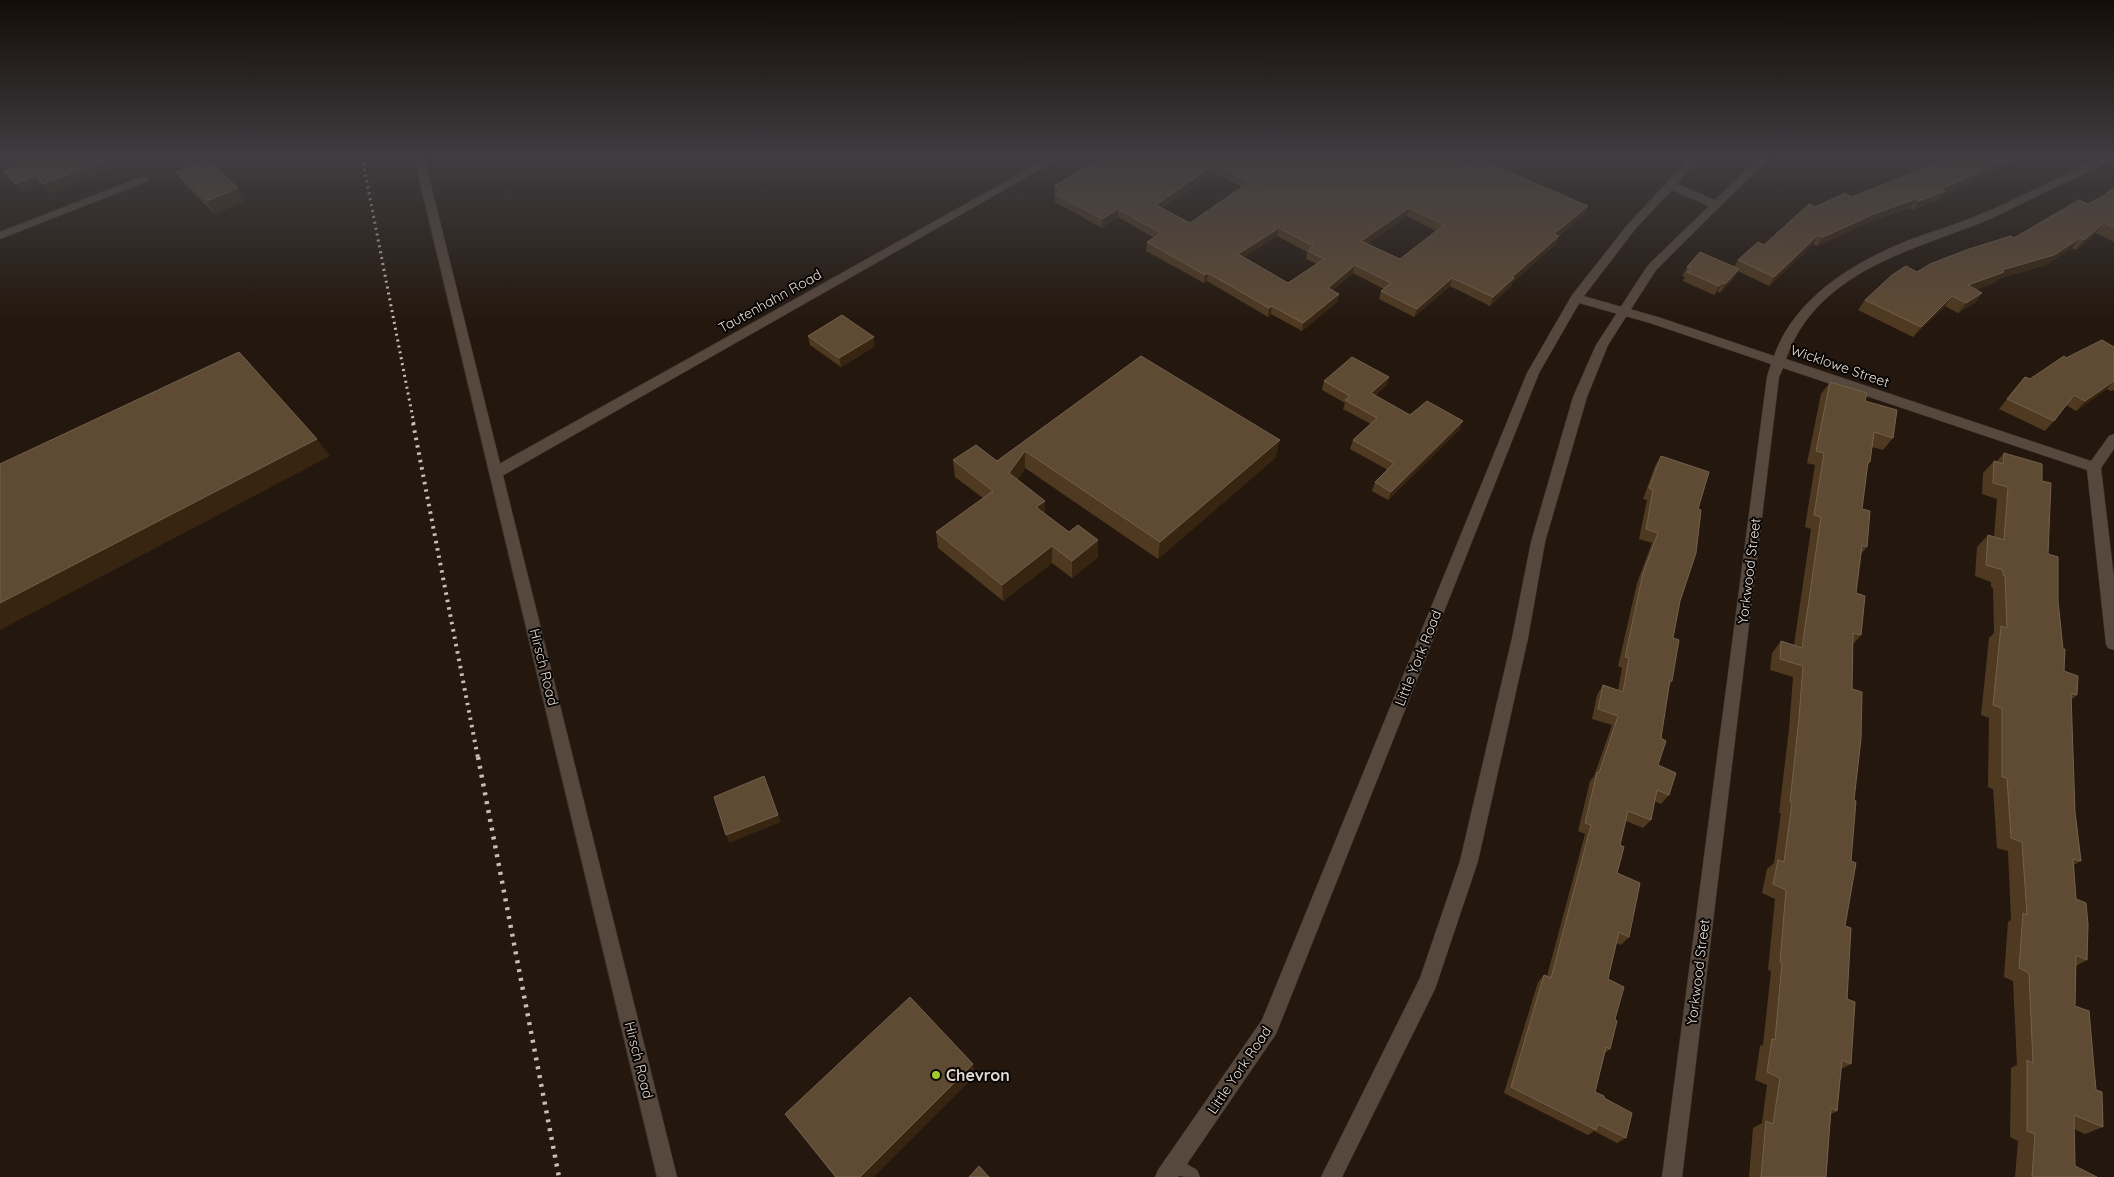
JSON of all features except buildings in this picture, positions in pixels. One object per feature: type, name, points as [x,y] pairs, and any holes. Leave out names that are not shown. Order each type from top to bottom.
[{"type":"main road","points":[[0,236],[61,212]]},
{"type":"main road","name":"Hirsch Road","points":[[434,212],[668,1177]]},
{"type":"main road","name":"Tautenhahn Road","points":[[497,472],[958,212]]},
{"type":"main road","name":"Little York Road","points":[[1176,1173],[1269,1027],[1533,373],[1576,298],[1645,212]]},
{"type":"main road","points":[[1331,1177],[1428,982],[1469,861],[1520,638],[1538,542],[1580,397],[1602,345],[1652,268],[1709,212]]},
{"type":"main road","name":"Yorkwood Street","points":[[1672,1177],[1773,376],[1784,346],[1808,308],[1855,270],[1912,244],[1996,212]]},
{"type":"main road","name":"Wicklowe Street","points":[[1576,298],[1624,310],[2094,467]]},
{"type":"main road","points":[[2114,439],[2094,467],[2114,644]]},
{"type":"railway","points":[[373,212],[414,424]]},
{"type":"railway","points":[[413,423],[478,758]]},
{"type":"railway","points":[[478,757],[559,1177]]},
{"type":"place","name":"Chevron","points":[[936,1075]]}]
